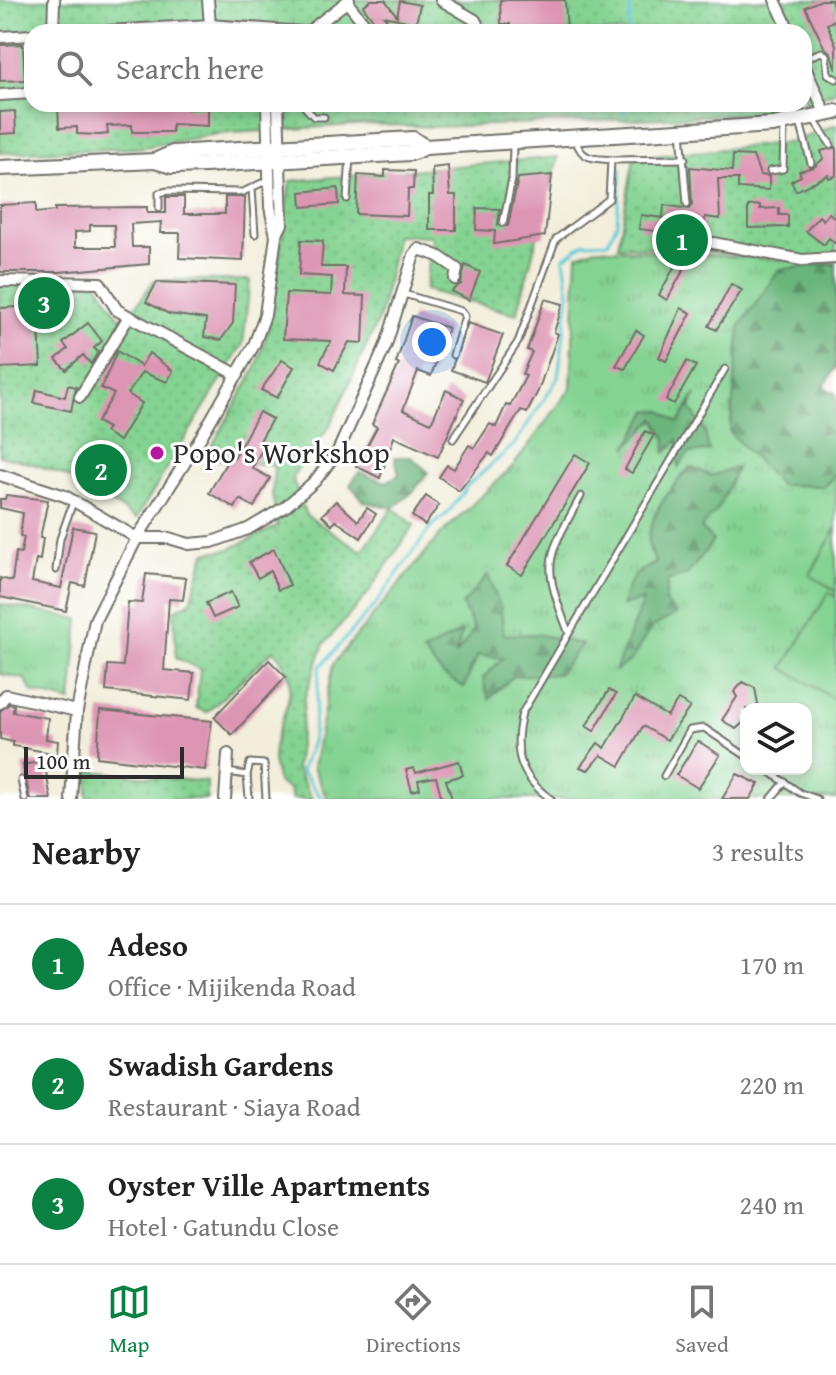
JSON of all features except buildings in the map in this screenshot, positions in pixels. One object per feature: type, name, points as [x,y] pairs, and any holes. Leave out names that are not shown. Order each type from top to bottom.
[{"type":"street","points":[[53,24],[54,0]]},
{"type":"street","points":[[208,0],[210,24]]},
{"type":"street","points":[[441,0],[477,24]]},
{"type":"street","points":[[775,0],[786,24]]},
{"type":"street","points":[[317,24],[348,1],[365,24]]},
{"type":"street","points":[[0,37],[24,36]]},
{"type":"street","points":[[0,168],[155,161],[173,153],[350,156],[411,153],[425,147],[513,140],[785,124],[819,117],[812,91]]},
{"type":"street","points":[[0,95],[24,94]]},
{"type":"street","points":[[71,799],[77,711],[95,620],[137,538],[238,375],[265,315],[276,236],[282,224],[268,112]]},
{"type":"street","points":[[276,236],[272,224],[269,180],[275,153],[278,112]]},
{"type":"street","points":[[275,153],[413,139],[425,147]]},
{"type":"street","points":[[713,243],[802,260],[836,258]]},
{"type":"street","points":[[0,475],[34,484],[137,538],[169,538],[189,544],[212,542],[248,529],[285,507],[315,481],[343,439],[386,345],[414,255],[419,249],[438,256],[457,269],[455,279]]},
{"type":"street","points":[[0,281],[100,283],[117,310],[128,318],[238,375]]},
{"type":"street","points":[[80,397],[128,318]]},
{"type":"street","points":[[0,703],[6,695],[77,711]]},
{"type":"street","points":[[225,799],[228,754]]},
{"type":"lane","points":[[812,57],[821,52],[826,55],[828,74],[836,79]]},
{"type":"lane","points":[[309,112],[314,117],[324,117]]},
{"type":"lane","points":[[819,117],[831,145]]},
{"type":"lane","points":[[811,163],[819,117]]},
{"type":"lane","points":[[770,171],[783,169],[785,124]]},
{"type":"lane","points":[[681,130],[687,204]]},
{"type":"lane","points":[[575,137],[580,153],[587,158],[685,159]]},
{"type":"lane","points":[[503,223],[512,179],[513,140]]},
{"type":"lane","points":[[347,199],[350,156]]},
{"type":"lane","points":[[453,439],[518,342],[556,239],[609,199],[611,160]]},
{"type":"lane","points":[[159,208],[159,193],[243,192],[269,180]]},
{"type":"lane","points":[[252,189],[255,234]]},
{"type":"lane","points":[[404,294],[461,311],[465,316],[453,355]]},
{"type":"lane","points":[[551,799],[523,772],[516,738],[522,713],[725,369]]},
{"type":"lane","points":[[568,631],[550,584],[552,549],[581,496]]},
{"type":"lane","points":[[56,570],[60,539],[73,502]]},
{"type":"lane","points":[[664,776],[690,730],[697,727],[740,752]]},
{"type":"lane","points":[[249,798],[247,775],[250,763],[261,762],[266,766],[266,799]]},
{"type":"lane","points":[[226,772],[247,775]]},
{"type":"lane","points":[[775,775],[817,799]]},
{"type":"lane","points":[[21,780],[25,799]]},
{"type":"lane","points":[[771,799],[785,782]]},
{"type":"green space","points":[[0,0],[836,0],[836,91],[812,101],[812,24],[24,24],[24,112],[757,112],[434,127],[369,124],[216,134],[139,148],[0,153]]},
{"type":"green space","points":[[836,125],[836,260],[618,246],[634,158],[793,142]]},
{"type":"green space","points":[[558,157],[517,314],[425,290],[432,236],[397,235],[380,316],[330,426],[292,477],[306,515],[362,551],[393,508],[414,525],[366,596],[324,644],[305,696],[296,768],[312,799],[292,799],[290,790],[278,783],[273,761],[290,691],[284,665],[274,650],[207,712],[196,708],[200,669],[176,658],[174,610],[191,601],[205,553],[230,549],[278,526],[272,494],[274,466],[205,458],[256,368],[269,327],[290,181]]},
{"type":"green space","points":[[596,248],[836,263],[836,367],[824,387],[836,394],[836,528],[810,575],[836,591],[836,597],[829,593],[783,668],[836,700],[836,799],[327,799],[313,767],[333,664],[440,535],[513,466],[571,388],[577,255]]},
{"type":"green space","points":[[836,264],[836,367],[824,387],[836,394],[836,474],[824,486],[780,485],[730,433],[740,326],[780,269]]},
{"type":"green space","points":[[93,276],[120,318],[136,306],[154,280],[250,280],[243,344],[136,519],[72,479],[40,466],[0,456],[0,282]]},
{"type":"green space","points":[[696,393],[690,408],[705,432],[709,451],[689,453],[678,467],[678,440],[665,453],[666,439],[655,419],[627,447],[649,410],[662,411],[679,423]]},
{"type":"green space","points":[[395,457],[411,457],[428,472],[414,491],[393,508],[365,502],[350,485],[359,472],[386,482],[399,475]]},
{"type":"green space","points":[[690,467],[711,476],[737,467],[718,509],[701,528],[713,541],[688,574],[668,580],[665,602],[676,614],[651,628],[631,660],[615,671],[643,600],[622,606],[626,590],[636,575],[656,563],[649,547],[652,524],[669,492]]},
{"type":"green space","points":[[836,528],[836,591],[810,575]]},
{"type":"green space","points":[[488,575],[501,609],[504,635],[536,634],[582,644],[558,674],[513,676],[489,699],[483,678],[503,658],[478,655],[464,687],[443,675],[423,652],[462,631],[456,655],[474,629],[462,605]]},
{"type":"green space","points":[[829,592],[836,597],[836,700],[783,668]]},
{"type":"green space","points":[[0,604],[79,619],[71,702],[32,692],[25,679],[0,674]]},
{"type":"green space","points":[[88,771],[207,782],[207,799],[88,799]]},
{"type":"waterway","points":[[630,24],[631,0]]},
{"type":"waterway","points":[[322,799],[301,770],[312,742],[320,667],[375,605],[431,527],[448,513],[468,485],[514,445],[558,378],[569,294],[564,258],[584,243],[608,242],[617,223],[621,169]]},
{"type":"place","name":"Adeso","points":[[682,240]]},
{"type":"place","name":"Oyster Ville Apartments","points":[[44,303]]},
{"type":"place","name":"Popo's Workshop","points":[[157,453]]},
{"type":"place","name":"Swadish Gardens","points":[[101,470]]}]
